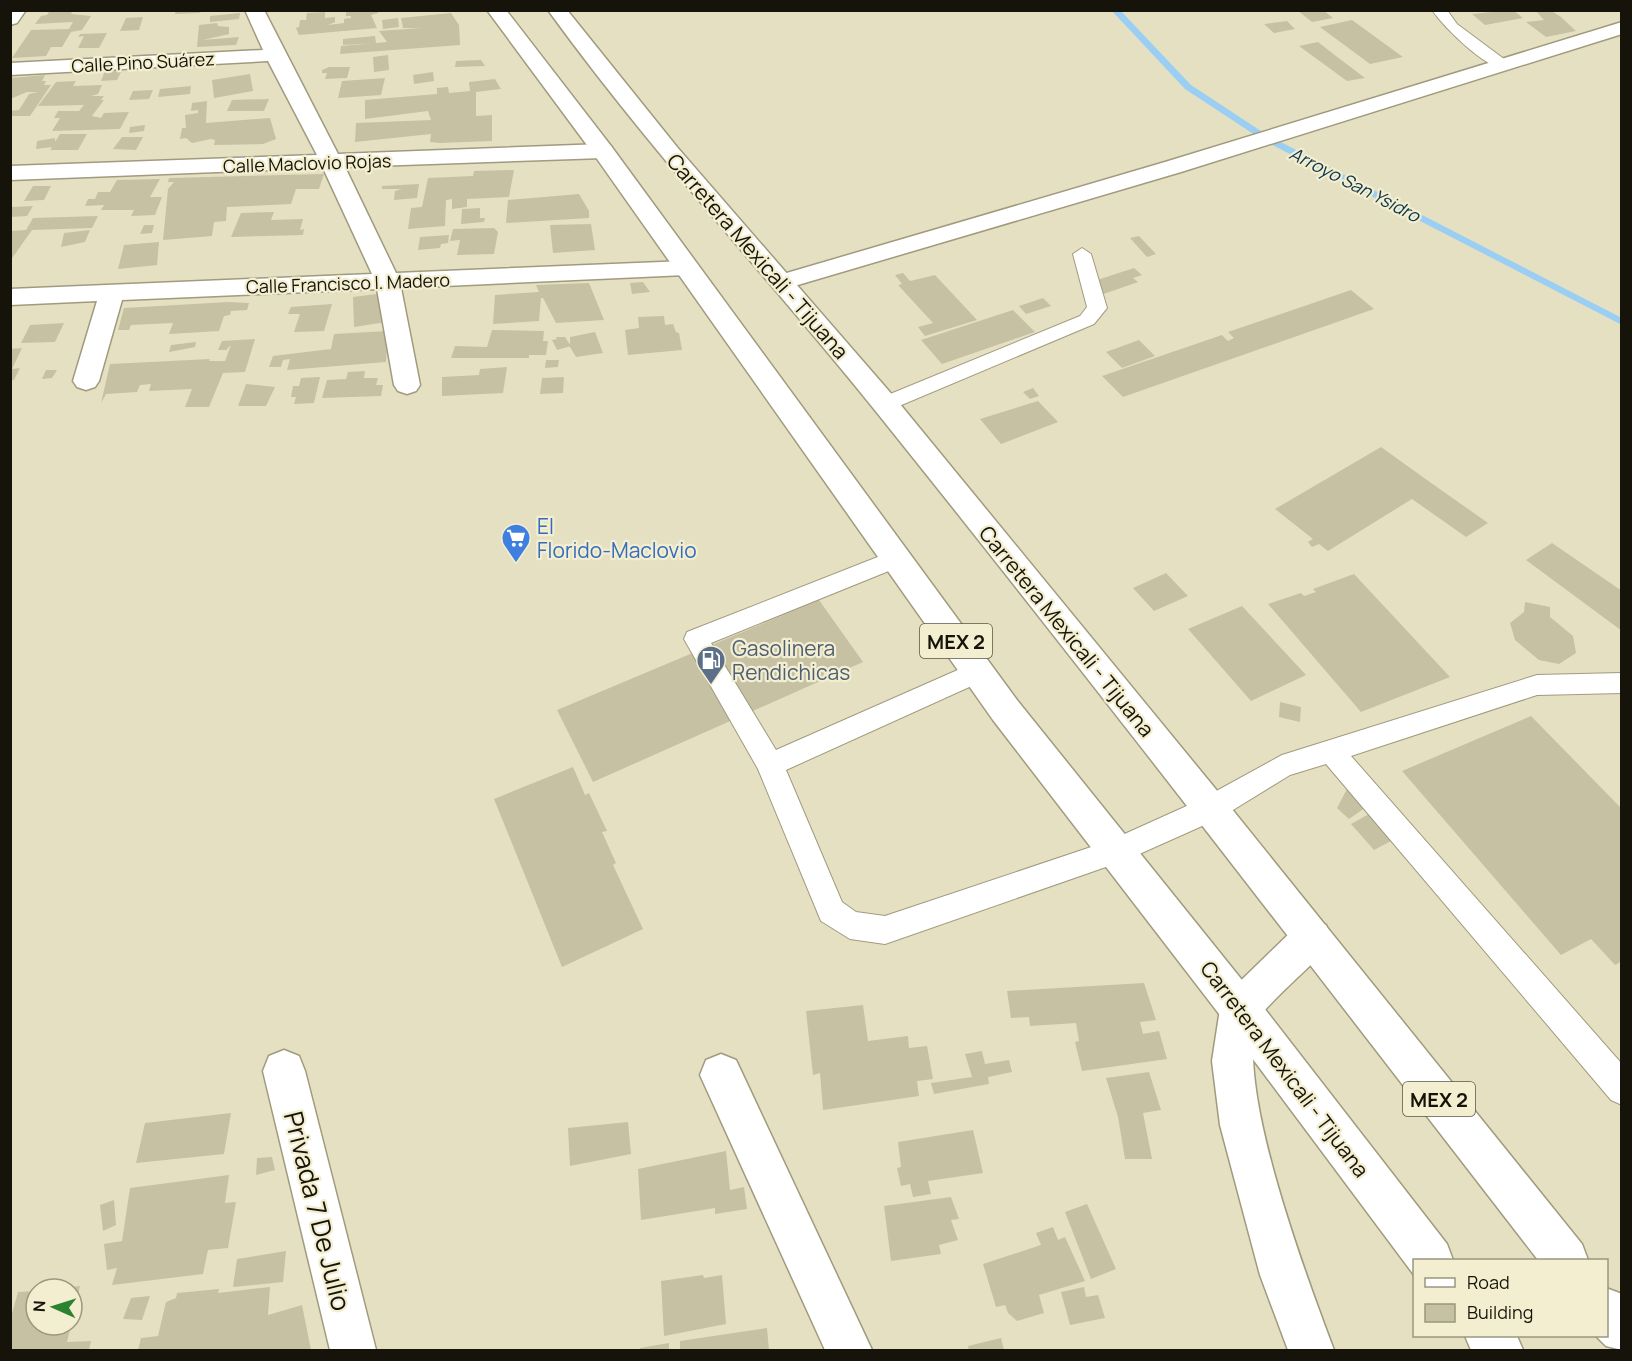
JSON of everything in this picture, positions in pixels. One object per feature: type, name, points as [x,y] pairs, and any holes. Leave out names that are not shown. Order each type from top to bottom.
[{"type":"street","points":[[10,20],[17,10]]},
{"type":"street","points":[[254,10],[332,163],[388,282],[407,385]]},
{"type":"street","name":"Carretera Mexicali - Tijuana","points":[[496,10],[603,151],[898,558],[1005,710],[1240,1009],[1430,1259]]},
{"type":"street","name":"Carretera Mexicali - Tijuana","points":[[558,10],[669,152],[885,404],[1210,808],[1565,1259]]},
{"type":"street","points":[[782,282],[1162,170],[1622,28]]},
{"type":"street","name":"Calle Pino Suárez","points":[[10,69],[275,55]]},
{"type":"street","name":"Calle Maclovio Rojas","points":[[10,173],[332,163],[603,151]]},
{"type":"street","name":"Calle Francisco I. Madero","points":[[10,297],[686,268]]},
{"type":"street","points":[[86,381],[112,292]]},
{"type":"street","points":[[1311,1350],[1283,1275],[1241,1125],[1232,1061],[1240,1009],[1312,938]]},
{"type":"street","name":"Privada 7 De Julio","points":[[284,1071],[353,1350]]},
{"type":"street","points":[[721,1075],[849,1350]]},
{"type":"street","points":[[1608,1313],[1622,1330]]},
{"type":"street","points":[[1490,1337],[1500,1350]]},
{"type":"lane","points":[[1439,10],[1452,27],[1502,65]]},
{"type":"lane","points":[[885,404],[1087,320],[1097,308],[1082,254]]},
{"type":"lane","points":[[898,558],[696,639],[770,765],[831,911],[850,925],[885,930],[1116,851],[1210,808],[1282,766],[1537,685],[1619,685]]},
{"type":"lane","points":[[770,765],[978,672]]},
{"type":"lane","points":[[1331,751],[1622,1089]]},
{"type":"building","points":[[50,10],[73,10],[71,14],[91,16],[82,30],[71,32],[62,47],[51,47],[46,56],[12,58],[31,30],[69,29],[73,22],[35,24]]},
{"type":"building","points":[[176,10],[202,10],[200,13],[175,14]]},
{"type":"building","points":[[378,10],[378,13],[371,15],[377,28],[299,35],[296,28],[299,27],[300,20],[306,20],[307,13],[325,12],[325,18],[335,17],[335,22],[328,25],[344,23],[344,19],[351,18],[351,16],[346,16],[346,11]]},
{"type":"building","points":[[1297,10],[1323,10],[1333,18],[1312,22]]},
{"type":"building","points":[[1513,10],[1523,18],[1485,25],[1472,14]]},
{"type":"building","points":[[1550,10],[1576,31],[1546,37],[1526,22],[1544,20],[1536,11]]},
{"type":"building","points":[[240,13],[239,19],[210,22],[210,16]]},
{"type":"building","points":[[451,13],[459,25],[460,45],[340,54],[341,46],[387,42],[379,31],[421,28],[403,28],[401,18]]},
{"type":"building","points":[[143,17],[139,30],[120,31],[126,18]]},
{"type":"building","points":[[398,18],[399,27],[383,29],[382,20]]},
{"type":"building","points":[[1352,20],[1403,57],[1370,64],[1320,27]]},
{"type":"building","points":[[1287,21],[1295,29],[1274,33],[1264,24]]},
{"type":"building","points":[[217,23],[218,26],[229,27],[229,34],[203,40],[239,37],[236,45],[197,47],[199,25]]},
{"type":"building","points":[[107,33],[99,48],[78,48],[84,36],[78,37],[80,34]]},
{"type":"building","points":[[375,36],[376,43],[343,45],[343,39]]},
{"type":"building","points":[[1318,42],[1365,78],[1347,81],[1299,46]]},
{"type":"building","points":[[388,55],[389,70],[374,72],[373,57]]},
{"type":"building","points":[[481,60],[485,66],[455,67],[456,61]]},
{"type":"building","points":[[329,67],[350,67],[347,78],[325,79],[327,73],[322,73],[322,70]]},
{"type":"building","points":[[122,70],[117,80],[101,81],[105,71]]},
{"type":"building","points":[[433,72],[434,81],[414,84],[413,75]]},
{"type":"building","points":[[250,74],[253,91],[214,98],[212,80]]},
{"type":"building","points":[[45,75],[42,81],[46,81],[44,85],[51,85],[30,116],[10,116],[10,111],[19,110],[29,94],[38,92],[27,92],[10,99],[10,78]]},
{"type":"building","points":[[385,78],[381,95],[338,98],[342,81]]},
{"type":"building","points":[[495,79],[501,89],[476,92],[476,116],[492,115],[492,141],[430,142],[431,134],[355,142],[356,123],[431,120],[428,111],[365,119],[365,100],[437,94],[437,88],[448,87],[449,93],[470,91],[469,82]]},
{"type":"building","points":[[76,81],[73,86],[102,85],[98,94],[91,96],[104,96],[101,100],[104,100],[92,116],[101,118],[104,113],[129,112],[120,129],[52,131],[60,118],[54,118],[58,111],[79,111],[84,105],[38,106],[56,82]]},
{"type":"building","points":[[191,86],[190,94],[158,97],[160,89]]},
{"type":"building","points":[[153,90],[149,99],[129,100],[133,91]]},
{"type":"building","points":[[269,99],[264,111],[227,111],[232,100]]},
{"type":"building","points":[[207,101],[206,123],[270,118],[276,139],[263,144],[214,145],[215,140],[211,139],[192,143],[186,138],[180,139],[182,128],[186,128],[185,115],[198,113],[198,110],[191,111],[192,103]]},
{"type":"building","points":[[145,125],[144,131],[129,133],[130,127]]},
{"type":"building","points":[[60,134],[87,134],[78,150],[50,150],[52,147],[36,149],[37,141],[55,138],[55,142]]},
{"type":"building","points":[[122,137],[143,137],[136,150],[113,149]]},
{"type":"building","points":[[514,170],[509,197],[467,199],[467,207],[452,209],[452,199],[446,200],[445,226],[408,229],[411,208],[422,207],[428,178],[473,176],[474,171]]},
{"type":"building","points":[[324,174],[319,189],[296,189],[291,204],[227,207],[226,221],[214,222],[212,236],[163,240],[168,189],[174,182],[168,182],[169,178]]},
{"type":"building","points":[[160,179],[150,197],[162,197],[155,215],[131,216],[134,210],[101,210],[104,205],[85,206],[88,199],[95,199],[98,192],[110,192],[117,180]]},
{"type":"building","points":[[419,184],[417,198],[394,200],[395,191],[402,189],[382,189],[382,186]]},
{"type":"building","points":[[33,186],[51,186],[44,200],[24,201]]},
{"type":"building","points":[[579,194],[589,211],[589,218],[506,223],[508,200]]},
{"type":"building","points":[[33,206],[27,216],[10,217],[12,207]]},
{"type":"building","points":[[480,208],[480,218],[485,218],[484,222],[461,224],[462,209]]},
{"type":"building","points":[[274,212],[271,220],[303,219],[300,230],[304,229],[303,235],[231,237],[241,213]]},
{"type":"building","points":[[98,216],[92,228],[32,230],[10,261],[10,231],[26,230],[33,218]]},
{"type":"building","points":[[591,224],[595,250],[553,253],[550,225]]},
{"type":"building","points":[[144,225],[154,225],[152,233],[140,234]]},
{"type":"building","points":[[494,228],[498,232],[494,254],[457,255],[460,240],[450,241],[453,229]]},
{"type":"building","points":[[90,230],[85,242],[61,247],[64,233]]},
{"type":"building","points":[[449,235],[448,243],[441,244],[440,248],[418,250],[420,237]]},
{"type":"building","points":[[1139,236],[1156,254],[1147,257],[1130,238]]},
{"type":"building","points":[[159,242],[157,265],[118,269],[124,245]]},
{"type":"building","points":[[1134,268],[1142,275],[1133,278],[1138,282],[1098,296],[1085,284]]},
{"type":"building","points":[[903,273],[910,281],[935,275],[977,320],[925,336],[918,327],[933,323],[898,285],[902,284],[895,275]]},
{"type":"building","points":[[643,282],[650,292],[632,294],[630,283]]},
{"type":"building","points":[[589,283],[604,320],[556,323],[541,298],[539,321],[493,324],[495,295],[539,292],[536,285]]},
{"type":"building","points":[[1351,290],[1374,309],[1123,397],[1102,376],[1222,335],[1228,341],[1234,338],[1228,332]]},
{"type":"building","points":[[385,293],[386,322],[354,327],[353,297]]},
{"type":"building","points":[[1043,298],[1051,306],[1026,314],[1019,306]]},
{"type":"building","points":[[228,302],[249,303],[247,310],[231,311],[230,315],[224,316],[219,331],[169,334],[173,323],[131,325],[129,330],[118,330],[124,308]]},
{"type":"building","points":[[332,304],[324,331],[294,332],[300,314],[288,314],[291,307]]},
{"type":"building","points":[[1013,310],[1035,332],[942,364],[921,340]]},
{"type":"building","points":[[664,316],[665,325],[673,324],[676,332],[679,333],[682,350],[628,355],[625,330],[639,328],[638,317]]},
{"type":"building","points":[[64,323],[55,342],[21,343],[30,325]]},
{"type":"building","points":[[492,330],[544,331],[543,341],[548,341],[546,355],[529,355],[529,358],[451,358],[455,346],[487,347]]},
{"type":"building","points":[[388,331],[386,362],[287,370],[290,359],[283,360],[281,367],[269,367],[273,356],[331,349],[334,334]]},
{"type":"building","points":[[595,332],[603,353],[576,357],[570,347],[570,337]]},
{"type":"building","points":[[556,337],[565,337],[571,346],[557,350],[552,340],[557,339]]},
{"type":"building","points":[[255,339],[245,372],[223,373],[209,407],[185,407],[192,389],[149,391],[151,384],[140,385],[137,392],[106,394],[101,403],[110,364],[210,359],[209,361],[225,361],[231,345],[226,350],[218,350],[222,341]]},
{"type":"building","points":[[1139,340],[1155,356],[1122,368],[1106,352]]},
{"type":"building","points":[[196,342],[195,347],[169,352],[171,345]]},
{"type":"building","points":[[22,348],[12,369],[20,368],[14,380],[10,380],[10,349]]},
{"type":"building","points":[[546,360],[559,360],[558,367],[545,368]]},
{"type":"building","points":[[507,367],[503,393],[442,396],[442,377],[479,375],[480,369]]},
{"type":"building","points":[[46,370],[57,370],[52,378],[42,379]]},
{"type":"building","points":[[365,371],[364,378],[378,378],[376,385],[383,385],[381,396],[322,398],[327,380],[346,379],[348,372]]},
{"type":"building","points":[[320,377],[314,403],[294,404],[296,397],[291,397],[293,386],[299,386],[301,378]]},
{"type":"building","points":[[564,377],[563,393],[540,394],[542,378]]},
{"type":"building","points":[[246,384],[275,387],[266,406],[238,406]]},
{"type":"building","points":[[1033,388],[1039,396],[1030,399],[1023,392]]},
{"type":"building","points":[[1038,401],[1058,422],[1001,444],[980,419]]},
{"type":"building","points":[[1381,447],[1488,523],[1466,537],[1412,499],[1328,551],[1319,544],[1312,547],[1308,542],[1313,539],[1275,509]]},
{"type":"building","points":[[1552,543],[1622,591],[1622,631],[1526,560]]},
{"type":"building","points":[[1166,573],[1188,596],[1154,611],[1133,588]]},
{"type":"building","points":[[1354,574],[1450,677],[1361,712],[1268,604],[1301,593],[1304,596],[1316,592],[1313,589]]},
{"type":"building","name":"Gasolinera Rendichicas","points":[[819,600],[863,662],[593,782],[557,710]]},
{"type":"building","points":[[1525,602],[1550,607],[1550,617],[1573,636],[1576,653],[1559,664],[1539,660],[1515,640],[1510,623],[1524,612]]},
{"type":"building","points":[[1242,606],[1306,675],[1251,701],[1188,629]]},
{"type":"building","points":[[1280,702],[1301,707],[1300,722],[1279,717]]},
{"type":"building","points":[[1531,716],[1622,809],[1622,961],[1615,965],[1591,939],[1561,955],[1402,771]]},
{"type":"building","points":[[573,767],[585,795],[589,793],[607,831],[602,832],[616,863],[613,865],[643,929],[562,967],[494,799]]},
{"type":"building","points":[[1347,789],[1366,807],[1349,819],[1337,808]]},
{"type":"building","points":[[1369,814],[1393,840],[1374,850],[1351,824]]},
{"type":"building","points":[[1144,983],[1156,1020],[1140,1022],[1143,1034],[1159,1031],[1167,1059],[1082,1071],[1075,1042],[1079,1041],[1076,1023],[1030,1026],[1029,1017],[1011,1018],[1007,991]]},
{"type":"building","points":[[863,1005],[868,1041],[908,1036],[909,1048],[927,1046],[933,1079],[917,1081],[919,1096],[823,1110],[820,1073],[813,1075],[806,1011]]},
{"type":"building","points":[[982,1051],[985,1064],[1009,1060],[1012,1072],[988,1077],[989,1084],[934,1094],[931,1083],[972,1077],[965,1054]]},
{"type":"building","points":[[1149,1072],[1161,1110],[1143,1113],[1152,1159],[1125,1159],[1118,1117],[1106,1078]]},
{"type":"building","points":[[231,1113],[224,1154],[136,1163],[145,1123]]},
{"type":"building","points":[[628,1122],[631,1154],[570,1166],[568,1128]]},
{"type":"building","points":[[973,1130],[983,1173],[928,1181],[931,1194],[913,1197],[910,1184],[901,1186],[897,1168],[901,1167],[898,1142]]},
{"type":"building","points":[[726,1151],[730,1190],[744,1187],[747,1209],[715,1214],[715,1208],[641,1220],[638,1169]]},
{"type":"building","points":[[272,1157],[275,1170],[256,1175],[257,1158]]},
{"type":"building","points":[[229,1175],[225,1203],[236,1202],[228,1248],[208,1250],[203,1274],[112,1285],[117,1268],[107,1270],[104,1244],[122,1241],[130,1188]]},
{"type":"building","points":[[951,1197],[959,1219],[951,1220],[958,1240],[939,1245],[941,1254],[891,1261],[884,1206]]},
{"type":"building","points":[[114,1200],[116,1225],[103,1231],[100,1205]]},
{"type":"building","points":[[1087,1204],[1116,1269],[1091,1279],[1065,1212]]},
{"type":"building","points":[[1053,1227],[1058,1240],[1065,1237],[1085,1281],[1039,1295],[1044,1313],[1017,1321],[1008,1313],[1005,1305],[996,1307],[983,1264],[1041,1245],[1036,1233]]},
{"type":"building","points":[[286,1251],[283,1282],[233,1287],[237,1259]]},
{"type":"building","points":[[703,1275],[704,1278],[722,1275],[726,1324],[664,1336],[661,1281]]},
{"type":"building","points":[[270,1287],[268,1315],[302,1305],[311,1350],[138,1350],[141,1338],[158,1336],[166,1302],[176,1298],[177,1293],[219,1289],[218,1293]]},
{"type":"building","points":[[1084,1287],[1086,1297],[1098,1295],[1105,1318],[1070,1325],[1061,1292]]},
{"type":"building","points":[[18,1292],[24,1292],[24,1337],[68,1337],[67,1342],[91,1341],[89,1350],[10,1350],[10,1321]]},
{"type":"building","points":[[150,1296],[142,1320],[123,1319],[131,1298]]},
{"type":"building","points":[[767,1328],[769,1350],[680,1350],[680,1341]]},
{"type":"building","points":[[1001,1338],[1004,1350],[969,1350],[968,1346]]},
{"type":"building","points":[[669,1343],[669,1350],[640,1350],[640,1348]]},
{"type":"waterway","name":"Arroyo San Ysidro","points":[[1115,10],[1188,87],[1264,137],[1622,322]]},
{"type":"place","name":"El Florido-Maclovio","points":[[516,564]]},
{"type":"place","name":"Gasolinera Rendichicas","points":[[711,686]]}]
